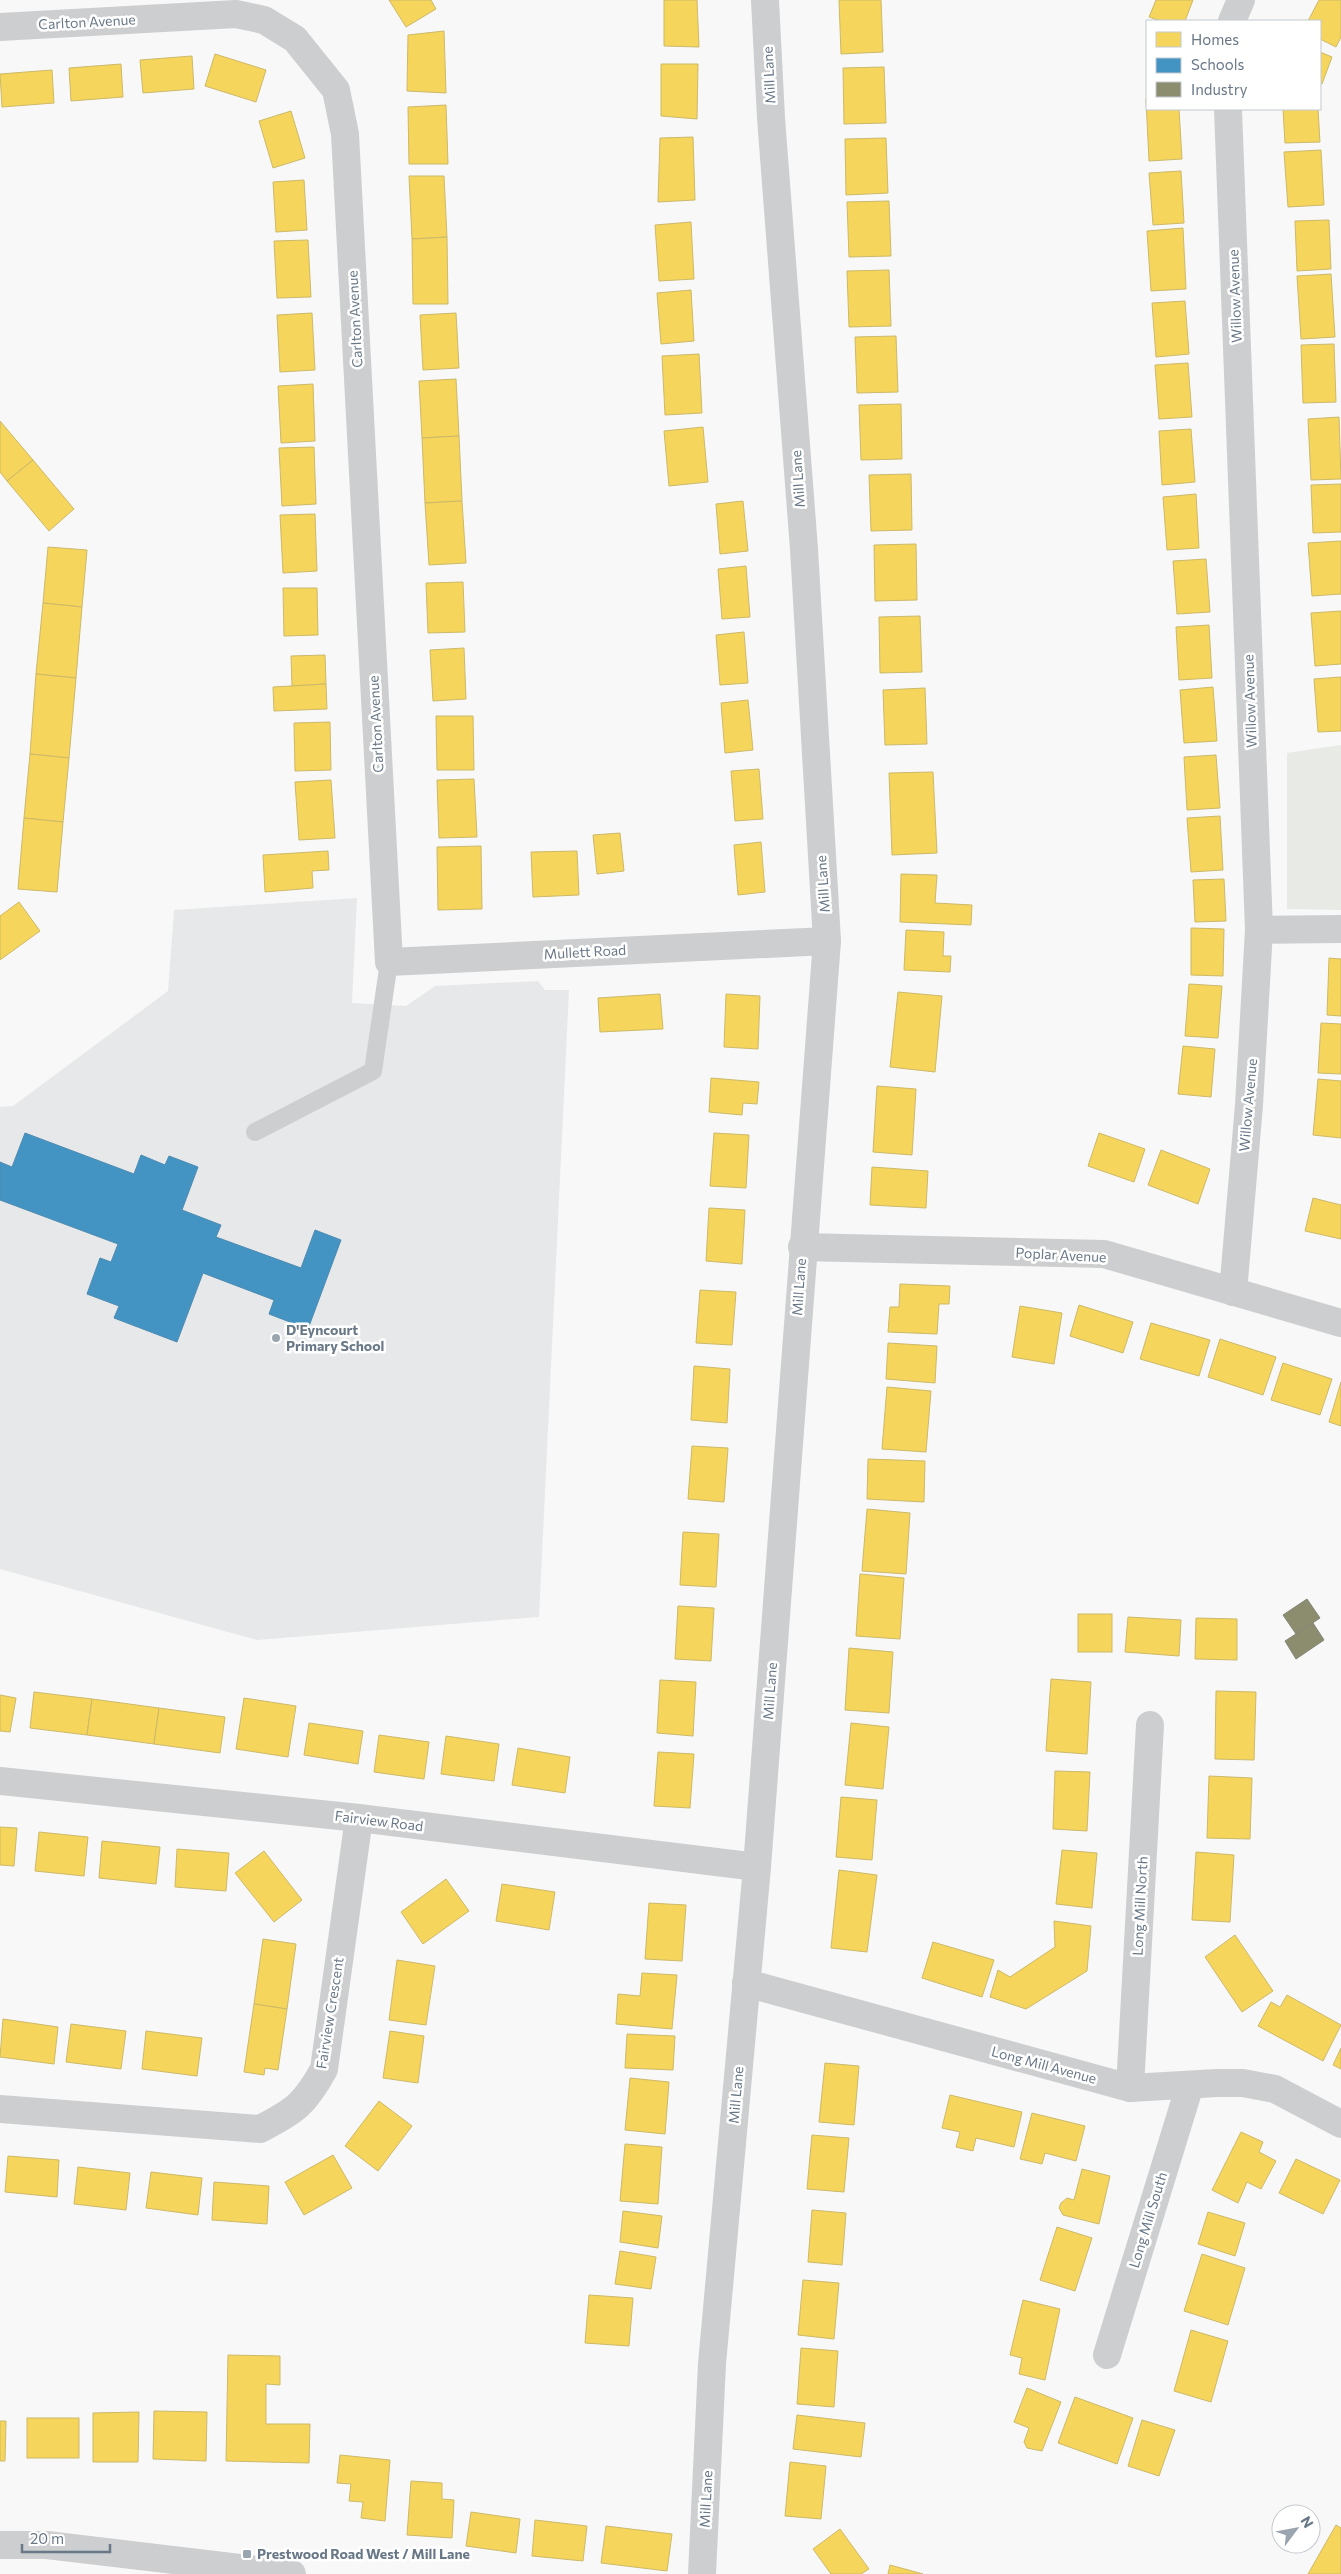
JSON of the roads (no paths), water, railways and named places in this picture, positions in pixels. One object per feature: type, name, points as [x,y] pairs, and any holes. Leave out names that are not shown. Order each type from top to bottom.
[{"type":"street","name":"Mill Lane","points":[[702,2574],[712,2364],[757,1867],[802,1247],[827,941],[804,549],[771,118],[765,0]]},
{"type":"street","points":[[1232,20],[1241,0]]},
{"type":"street","name":"Carlton Avenue","points":[[0,27],[236,14],[264,20],[295,39],[336,90],[346,144],[389,962]]},
{"type":"street","name":"Willow Avenue","points":[[1228,110],[1259,930],[1249,1104],[1233,1292]]},
{"type":"street","points":[[1259,930],[1341,929]]},
{"type":"street","name":"Mullett Road","points":[[389,962],[827,941]]},
{"type":"street","name":"Poplar Avenue","points":[[802,1247],[1104,1254],[1341,1323]]},
{"type":"street","name":"Long Mill North","points":[[1130,2088],[1150,1725]]},
{"type":"street","name":"Fairview Road","points":[[0,1781],[359,1818],[757,1867]]},
{"type":"street","name":"Fairview Crescent","points":[[0,2109],[260,2129],[292,2112],[310,2094],[324,2069],[359,1818]]},
{"type":"street","name":"Long Mill Avenue","points":[[746,1983],[1130,2088],[1243,2083],[1275,2089],[1341,2124]]},
{"type":"street","name":"Long Mill South","points":[[1107,2355],[1190,2085]]},
{"type":"street","points":[[0,2545],[47,2546],[292,2574]]},
{"type":"lane","points":[[255,1132],[373,1072],[389,962]]},
{"type":"place","name":"D'Eyncourt Primary School","points":[[276,1338]]},
{"type":"place","name":"Prestwood Road West / Mill Lane","points":[[247,2554]]}]
